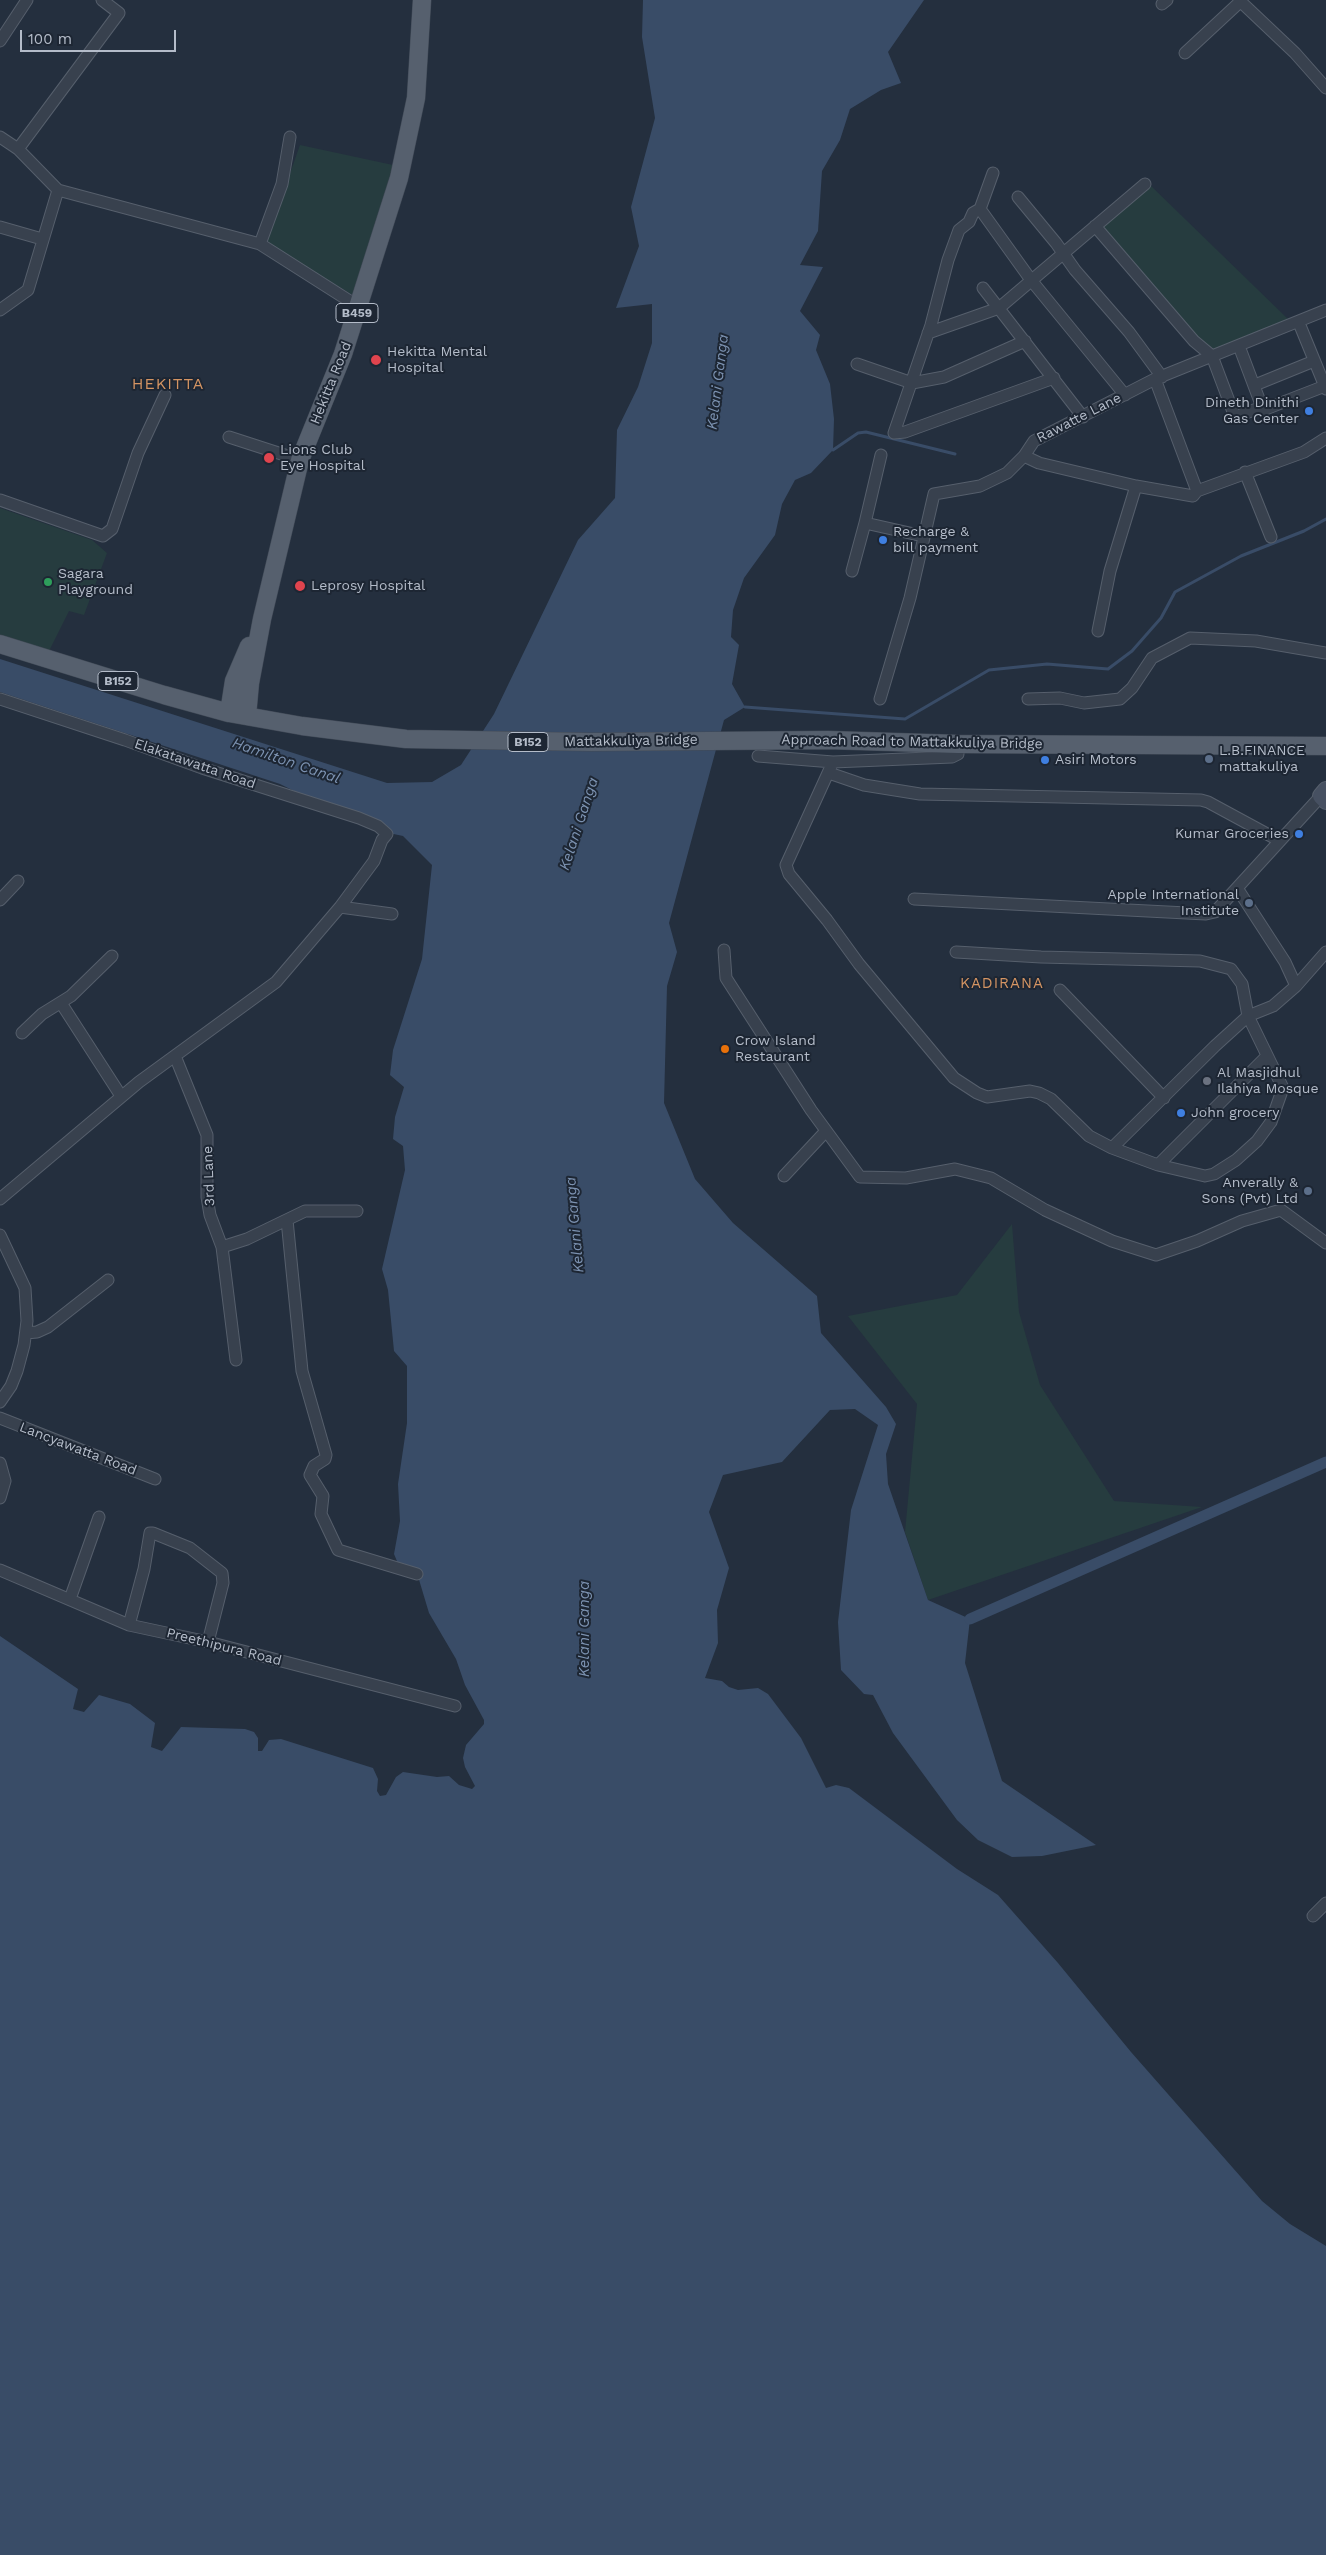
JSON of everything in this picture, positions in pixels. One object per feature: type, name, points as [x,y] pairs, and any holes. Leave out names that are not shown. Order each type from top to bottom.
[{"type":"main road","name":"Hekitta Road","points":[[247,716],[250,683],[262,618],[300,460],[343,354],[399,178],[416,98],[422,0]]},
{"type":"main road","name":"Hekitta Road","points":[[229,713],[234,681],[262,618]]},
{"type":"main road","name":"B152","points":[[0,644],[164,695],[229,713],[247,716]]},
{"type":"main road","name":"Mattakkuliya Bridge","points":[[247,716],[382,737],[464,741],[591,742],[738,739]]},
{"type":"main road","name":"Approach Road to Mattakkuliya Bridge","points":[[738,739],[958,744],[1326,746]]},
{"type":"street","points":[[0,40],[27,0]]},
{"type":"street","points":[[18,149],[119,13],[102,0]]},
{"type":"street","points":[[1185,52],[1240,1],[1295,53],[1326,88]]},
{"type":"street","points":[[0,137],[18,149],[58,190],[260,244],[359,307]]},
{"type":"street","points":[[260,244],[282,184],[290,137]]},
{"type":"street","points":[[993,173],[980,209],[972,213],[969,222],[959,230],[948,260],[912,383],[894,433],[905,432],[1054,378]]},
{"type":"street","points":[[928,332],[999,308],[1145,184]]},
{"type":"street","points":[[0,309],[28,290],[58,190]]},
{"type":"street","points":[[1018,196],[1063,254],[1129,332],[1158,378],[1197,491]]},
{"type":"street","points":[[980,209],[1031,280],[1125,394]]},
{"type":"street","points":[[1095,226],[1194,341],[1212,356],[1235,416],[1262,406]]},
{"type":"street","points":[[0,227],[42,239]]},
{"type":"street","points":[[984,288],[1083,416]]},
{"type":"street","name":"Rawatte Lane","points":[[1325,312],[1158,378],[1034,440],[1024,456],[1039,463],[1136,486],[1193,496],[1197,491],[1244,472],[1304,452],[1326,438]]},
{"type":"street","points":[[1299,323],[1314,360],[1325,388],[1263,410],[1252,386],[1314,360]]},
{"type":"street","points":[[857,364],[912,383],[944,377],[1025,341]]},
{"type":"street","points":[[1239,346],[1255,385]]},
{"type":"street","points":[[0,500],[103,536],[112,529],[138,453],[165,395]]},
{"type":"street","points":[[229,437],[300,460]]},
{"type":"street","points":[[852,572],[866,523],[881,456]]},
{"type":"street","points":[[880,699],[910,598],[934,494],[980,486],[1007,473],[1024,456]]},
{"type":"street","points":[[1244,472],[1271,538]]},
{"type":"street","points":[[1098,631],[1110,571],[1136,486]]},
{"type":"street","points":[[866,523],[923,536]]},
{"type":"street","points":[[1028,699],[1060,698],[1084,703],[1120,699],[1132,688],[1152,658],[1190,638],[1256,641],[1326,653]]},
{"type":"street","name":"Elakatawatta Road","points":[[0,698],[202,768],[359,818],[378,826],[387,834],[382,840],[374,861],[340,907]]},
{"type":"street","points":[[758,756],[831,768],[952,757],[958,754],[958,744]]},
{"type":"street","points":[[831,768],[864,785],[920,794],[1201,800],[1280,840]]},
{"type":"street","points":[[831,768],[788,857],[786,865],[788,874],[827,920],[859,964],[954,1078],[987,1097],[1030,1091],[1039,1094],[1051,1099],[1089,1136],[1112,1148],[1158,1165],[1205,1176],[1214,1174],[1236,1160],[1257,1141],[1271,1122],[1283,1088],[1248,1016],[1242,984],[1232,969],[1200,961],[1041,957],[956,952]]},
{"type":"street","points":[[914,899],[1206,914],[1215,912],[1280,840],[1324,796]]},
{"type":"street","points":[[0,900],[18,881]]},
{"type":"street","points":[[1237,888],[1285,962],[1296,986]]},
{"type":"street","points":[[0,1199],[121,1096],[276,982],[340,907],[392,914]]},
{"type":"street","points":[[724,950],[726,978],[826,1131],[860,1177],[906,1178],[955,1169],[991,1178],[1045,1210],[1112,1240],[1156,1255],[1242,1221],[1281,1210],[1326,1243]]},
{"type":"street","points":[[1112,1148],[1215,1046],[1248,1016],[1273,1006],[1296,986],[1326,952]]},
{"type":"street","points":[[22,1034],[42,1014],[61,1003],[112,956]]},
{"type":"street","points":[[1060,990],[1164,1098]]},
{"type":"street","points":[[61,1003],[121,1096]]},
{"type":"street","name":"3rd Lane","points":[[175,1056],[207,1135],[207,1198],[212,1221],[222,1247],[236,1360]]},
{"type":"street","points":[[1158,1165],[1267,1056]]},
{"type":"street","points":[[784,1176],[826,1131]]},
{"type":"street","points":[[222,1247],[247,1239],[313,1209],[357,1211]]},
{"type":"street","points":[[287,1220],[302,1371],[326,1455],[325,1459],[314,1466],[310,1475],[323,1496],[321,1514],[338,1550],[417,1574]]},
{"type":"street","points":[[0,1235],[25,1288],[26,1333],[12,1386],[0,1402]]},
{"type":"street","points":[[26,1333],[36,1332],[48,1327],[108,1280]]},
{"type":"street","name":"Lancyawatta Road","points":[[0,1418],[156,1479]]},
{"type":"street","points":[[0,1463],[5,1481],[0,1498]]},
{"type":"street","points":[[70,1599],[99,1517]]},
{"type":"street","points":[[129,1625],[142,1580],[148,1538],[150,1534],[154,1533],[190,1548],[222,1573],[223,1583],[208,1642]]},
{"type":"street","name":"Preethipura Road","points":[[0,1570],[129,1625],[208,1642],[455,1706]]},
{"type":"street","points":[[1313,1916],[1326,1903]]},
{"type":"green space","points":[[300,145],[393,165],[356,297],[271,246],[267,239]]},
{"type":"green space","points":[[1149,184],[1289,320],[1209,355],[1100,226]]},
{"type":"green space","name":"Sagara Playground","points":[[0,508],[92,540],[107,553],[84,615],[69,611],[49,651],[0,636]]},
{"type":"green space","points":[[1012,1224],[1019,1312],[1040,1385],[1114,1501],[1202,1507],[928,1600],[905,1532],[917,1404],[848,1316],[957,1295]]},
{"type":"water","points":[[643,0],[924,0],[888,52],[901,83],[881,90],[850,109],[840,140],[822,171],[818,231],[800,265],[823,267],[800,311],[820,335],[816,350],[830,384],[834,419],[833,450],[811,473],[795,480],[782,504],[775,535],[744,578],[733,610],[731,637],[739,645],[732,684],[745,707],[724,720],[669,923],[677,952],[667,986],[664,1103],[695,1179],[733,1223],[817,1296],[821,1333],[886,1407],[896,1424],[886,1454],[888,1484],[928,1600],[970,1619],[965,1663],[1002,1781],[1096,1845],[1042,1856],[1012,1857],[978,1840],[957,1820],[893,1733],[873,1695],[864,1694],[841,1670],[838,1622],[851,1510],[878,1425],[855,1409],[830,1410],[782,1462],[723,1475],[709,1512],[729,1568],[717,1610],[718,1643],[705,1678],[722,1681],[729,1687],[738,1690],[758,1688],[768,1694],[801,1738],[826,1788],[836,1785],[849,1788],[957,1869],[998,1895],[1058,1963],[1131,2052],[1262,2201],[1290,2224],[1326,2246],[1326,2555],[0,2555],[0,1636],[78,1689],[73,1709],[84,1712],[99,1695],[130,1704],[155,1723],[151,1747],[162,1751],[181,1727],[245,1729],[254,1732],[258,1738],[258,1751],[262,1751],[269,1740],[281,1739],[373,1768],[378,1779],[377,1791],[380,1796],[386,1795],[396,1777],[403,1772],[437,1777],[449,1776],[459,1785],[472,1789],[475,1786],[465,1767],[463,1758],[466,1745],[484,1724],[484,1720],[465,1685],[456,1659],[429,1613],[417,1573],[399,1566],[394,1554],[400,1521],[398,1484],[407,1423],[407,1366],[394,1351],[388,1290],[382,1269],[405,1170],[403,1146],[393,1139],[395,1117],[404,1087],[390,1075],[393,1050],[422,959],[432,865],[403,836],[370,829],[280,784],[0,692],[0,659],[387,783],[432,782],[461,765],[494,714],[578,540],[615,498],[617,430],[638,387],[652,343],[652,304],[616,308],[639,246],[631,207],[655,118],[642,37]]},
{"type":"waterway","points":[[833,450],[858,433],[866,432],[955,454]]},
{"type":"waterway","points":[[745,707],[905,719],[989,670],[1047,664],[1108,669],[1132,651],[1161,618],[1175,592],[1241,556],[1304,531],[1326,519]]},
{"type":"waterway","points":[[970,1619],[1326,1462]]},
{"type":"place","name":"Hekitta Mental Hospital","points":[[376,360]]},
{"type":"place","name":"Dineth Dinithi Gas Center","points":[[1309,411]]},
{"type":"place","name":"Lions Club Eye Hospital","points":[[269,458]]},
{"type":"place","name":"Recharge & bill payment","points":[[883,540]]},
{"type":"place","name":"Sagara Playground","points":[[48,582]]},
{"type":"place","name":"Leprosy Hospital","points":[[300,586]]},
{"type":"place","name":"L.B.FINANCE mattakuliya","points":[[1209,759]]},
{"type":"place","name":"Asiri Motors","points":[[1045,760]]},
{"type":"place","name":"Kumar Groceries","points":[[1299,834]]},
{"type":"place","name":"Apple International Institute","points":[[1249,903]]},
{"type":"place","name":"Crow Island Restaurant","points":[[725,1049]]},
{"type":"place","name":"Al Masjidhul Ilahiya Mosque","points":[[1207,1081]]},
{"type":"place","name":"John grocery","points":[[1181,1113]]},
{"type":"place","name":"Anverally & Sons (Pvt) Ltd","points":[[1308,1191]]},
{"type":"district","name":"HEKITTA","points":[[168,384]]},
{"type":"district","name":"KADIRANA","points":[[1002,984]]},
{"type":"water label","name":"Kelani Ganga","points":[[718,382]]},
{"type":"water label","name":"Hamilton Canal","points":[[286,761]]},
{"type":"water label","name":"Kelani Ganga","points":[[579,824]]},
{"type":"water label","name":"Kelani Ganga","points":[[575,1225]]},
{"type":"water label","name":"Kelani Ganga","points":[[585,1629]]}]
